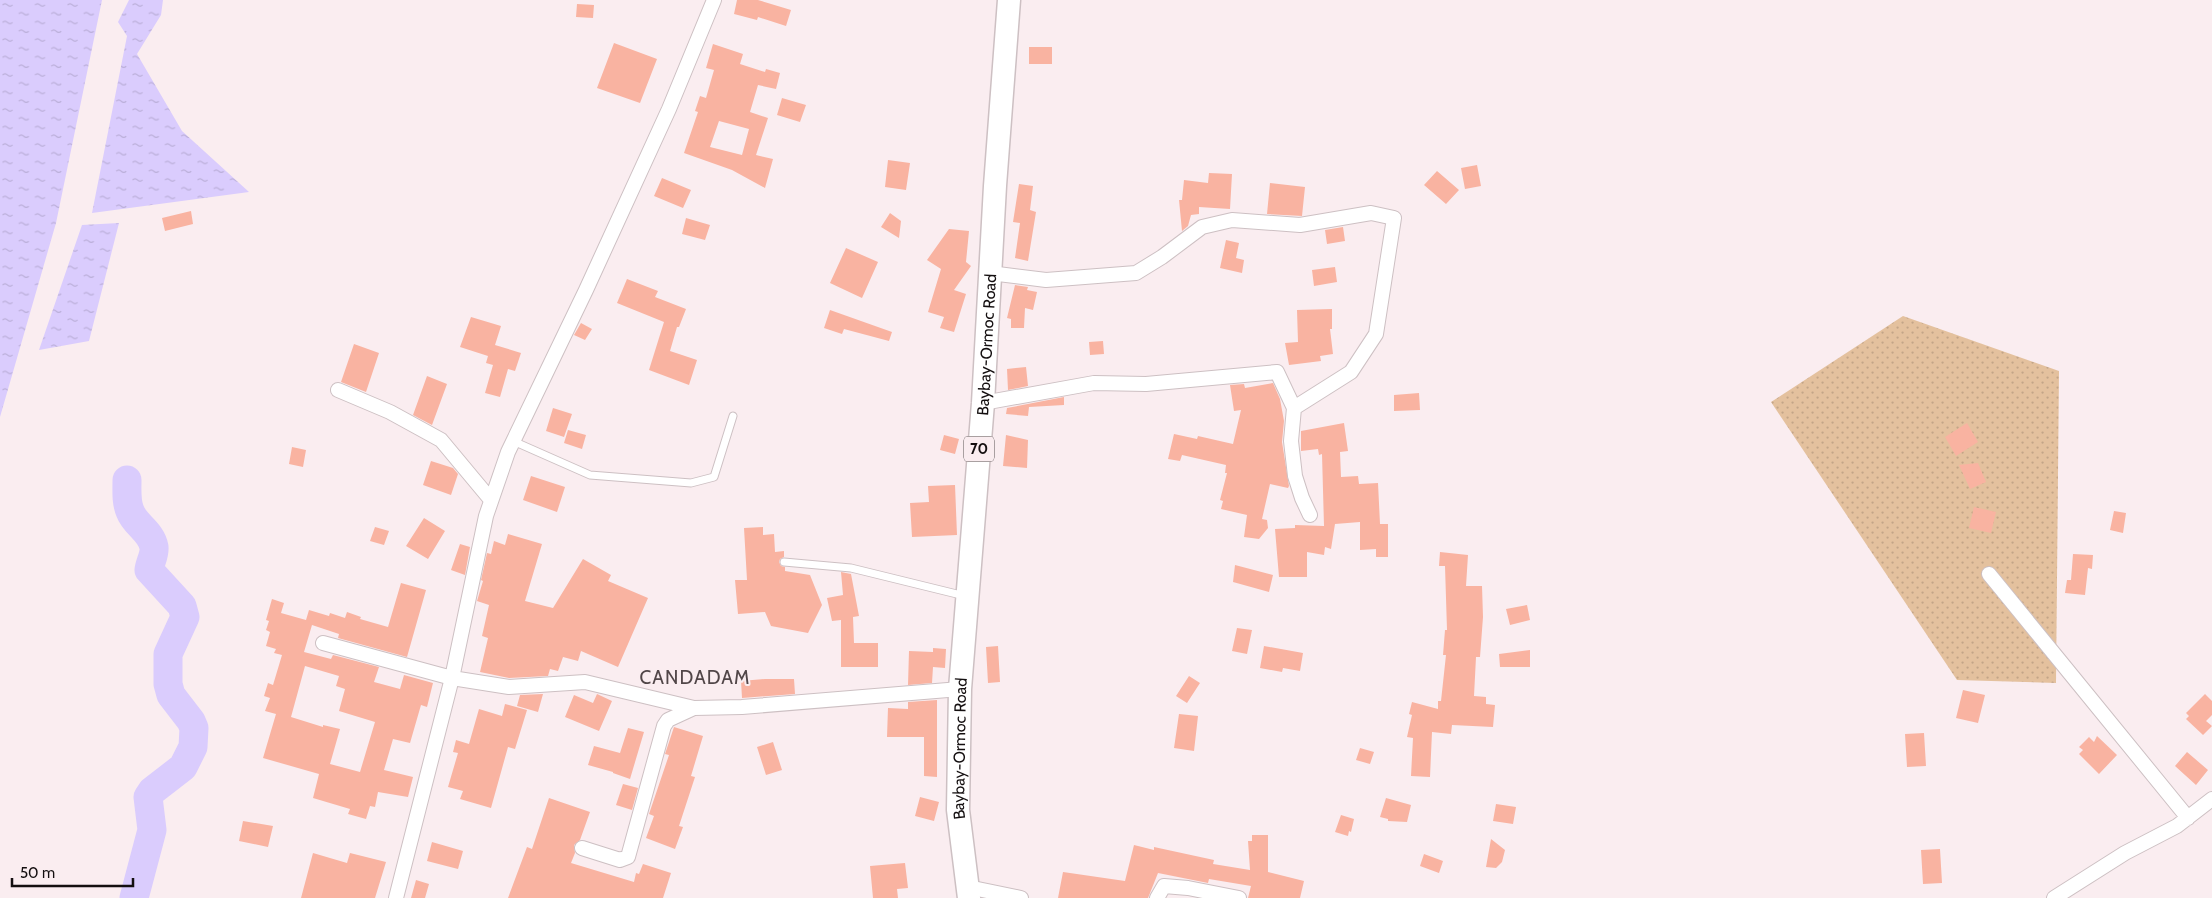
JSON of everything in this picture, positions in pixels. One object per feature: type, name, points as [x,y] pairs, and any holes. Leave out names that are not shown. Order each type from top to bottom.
[{"type":"highway","name":"Baybay-Ormoc Road","points":[[968,892],[958,810],[960,689],[983,403],[1009,0]]},
{"type":"street","points":[[396,898],[452,678],[486,516],[513,441],[586,290],[661,127],[714,0]]},
{"type":"street","points":[[990,273],[1046,280],[1136,273],[1162,257],[1202,226],[1232,220],[1300,225],[1372,213],[1394,218],[1376,334],[1351,372],[1294,408]]},
{"type":"street","points":[[983,403],[1094,384],[1146,384],[1278,372],[1294,408],[1291,441],[1296,476],[1302,498],[1310,515]]},
{"type":"street","points":[[338,390],[390,412],[441,440],[492,500]]},
{"type":"street","points":[[1989,574],[2188,818]]},
{"type":"street","points":[[323,643],[452,678],[509,687],[585,682],[694,708],[960,689]]},
{"type":"street","points":[[582,848],[620,860],[628,857],[664,726],[668,720],[694,708]]},
{"type":"street","points":[[2054,898],[2125,853],[2177,826],[2212,799]]},
{"type":"street","points":[[1157,898],[1164,886],[1188,888],[1239,898]]},
{"type":"street","points":[[968,892],[1021,898]]},
{"type":"lane","points":[[513,441],[590,475],[691,483],[714,476],[733,416]]},
{"type":"lane","points":[[784,562],[851,568],[967,597]]},
{"type":"shaded area","points":[[1903,316],[2059,371],[2056,683],[1957,680],[1771,402]]},
{"type":"water","points":[[0,0],[102,0],[56,223],[0,417]]},
{"type":"water","points":[[129,0],[163,0],[161,15],[137,54],[182,131],[249,192],[92,213],[127,36],[118,22]]},
{"type":"water","points":[[119,223],[89,341],[39,350],[82,225]]},
{"type":"building","points":[[737,0],[758,0],[791,10],[786,26],[758,17],[757,20],[734,14]]},
{"type":"building","points":[[577,4],[594,5],[593,18],[576,17]]},
{"type":"building","points":[[614,43],[657,59],[640,103],[597,88]]},
{"type":"building","points":[[713,44],[743,54],[740,64],[765,72],[766,69],[780,73],[776,89],[758,85],[750,112],[768,118],[756,155],[773,159],[765,188],[732,170],[684,153],[698,112],[695,111],[700,96],[706,98],[714,70],[706,68]],"holes":[[[719,121],[749,129],[742,155],[710,147]]]},
{"type":"building","points":[[1029,47],[1052,47],[1052,64],[1029,64]]},
{"type":"building","points":[[782,98],[806,105],[800,122],[777,115]]},
{"type":"building","points":[[888,160],[910,163],[906,190],[885,187]]},
{"type":"building","points":[[1477,165],[1481,186],[1465,189],[1461,168]]},
{"type":"building","points":[[1437,171],[1459,190],[1446,204],[1424,185]]},
{"type":"building","points":[[1209,173],[1232,174],[1230,209],[1199,207],[1199,214],[1191,215],[1188,226],[1182,231],[1179,200],[1182,200],[1184,180],[1208,183]]},
{"type":"building","points":[[662,178],[691,190],[683,208],[654,196]]},
{"type":"building","points":[[1270,183],[1305,187],[1302,216],[1267,214]]},
{"type":"building","points":[[1019,184],[1033,186],[1030,210],[1036,212],[1028,261],[1015,258],[1020,223],[1013,222]]},
{"type":"building","points":[[191,211],[193,224],[165,231],[162,218]]},
{"type":"building","points":[[890,213],[901,221],[899,238],[881,227]]},
{"type":"building","points":[[686,218],[710,225],[705,240],[682,234]]},
{"type":"building","points":[[1343,227],[1345,241],[1327,244],[1325,230]]},
{"type":"building","points":[[949,229],[969,231],[966,262],[971,266],[954,290],[966,294],[954,332],[940,328],[944,317],[928,312],[941,269],[927,260]]},
{"type":"building","points":[[1226,240],[1239,243],[1236,258],[1244,260],[1242,273],[1220,268]]},
{"type":"building","points":[[846,248],[878,262],[862,298],[830,283]]},
{"type":"building","points":[[1335,267],[1337,282],[1314,286],[1312,270]]},
{"type":"building","points":[[627,279],[658,291],[655,297],[686,309],[679,327],[677,327],[670,351],[697,360],[689,385],[649,370],[664,322],[617,303]]},
{"type":"building","points":[[1015,285],[1028,287],[1027,290],[1037,292],[1033,310],[1025,308],[1024,328],[1011,328],[1011,319],[1007,318]]},
{"type":"building","points":[[1332,309],[1332,329],[1330,329],[1333,354],[1320,356],[1321,361],[1289,365],[1285,343],[1298,342],[1297,310]]},
{"type":"building","points":[[830,310],[892,332],[889,341],[844,329],[842,334],[824,328]]},
{"type":"building","points":[[471,317],[501,326],[495,345],[521,353],[515,371],[508,369],[500,397],[485,393],[493,365],[486,363],[488,356],[460,347]]},
{"type":"building","points":[[581,323],[592,329],[585,340],[574,335]]},
{"type":"building","points":[[1103,341],[1104,354],[1090,355],[1089,342]]},
{"type":"building","points":[[354,344],[379,353],[366,392],[341,382]]},
{"type":"building","points":[[1026,367],[1028,386],[1008,390],[1007,369]]},
{"type":"building","points":[[427,376],[447,384],[432,425],[413,415]]},
{"type":"building","points":[[1273,383],[1280,399],[1284,421],[1282,442],[1289,486],[1288,488],[1270,484],[1262,519],[1267,520],[1268,528],[1259,539],[1244,537],[1247,515],[1221,509],[1223,501],[1220,500],[1227,473],[1225,473],[1226,465],[1182,455],[1180,461],[1168,459],[1174,434],[1197,439],[1198,436],[1233,444],[1241,410],[1234,411],[1230,385],[1244,384],[1245,388]]},
{"type":"building","points":[[1419,393],[1420,410],[1394,411],[1394,395]]},
{"type":"building","points":[[1064,397],[1064,405],[1029,407],[1028,416],[1006,414],[1007,408]]},
{"type":"building","points":[[553,408],[572,414],[564,437],[546,431]]},
{"type":"building","points":[[1344,423],[1348,451],[1340,452],[1341,477],[1358,476],[1359,484],[1378,483],[1380,524],[1388,524],[1388,557],[1376,557],[1376,549],[1360,550],[1360,522],[1335,524],[1331,549],[1325,547],[1324,555],[1307,552],[1307,577],[1279,577],[1275,529],[1295,528],[1295,525],[1324,526],[1322,454],[1319,455],[1318,449],[1301,451],[1301,431]]},
{"type":"building","points":[[1967,423],[1978,442],[1956,456],[1945,437]]},
{"type":"building","points":[[568,430],[586,435],[582,449],[564,443]]},
{"type":"building","points":[[944,435],[959,439],[955,454],[940,450]]},
{"type":"building","points":[[1006,435],[1028,440],[1027,468],[1003,466]]},
{"type":"building","points":[[292,447],[306,450],[303,467],[289,464]]},
{"type":"building","points":[[431,461],[453,468],[458,474],[451,495],[423,485]]},
{"type":"building","points":[[1978,463],[1986,482],[1970,489],[1959,465]]},
{"type":"building","points":[[531,476],[565,487],[557,512],[523,500]]},
{"type":"building","points":[[955,485],[957,535],[912,537],[910,503],[929,502],[928,486]]},
{"type":"building","points":[[1974,507],[1996,512],[1991,533],[1969,528]]},
{"type":"building","points":[[2114,511],[2126,513],[2123,533],[2110,530]]},
{"type":"building","points":[[424,518],[445,531],[428,559],[406,546]]},
{"type":"building","points":[[375,527],[389,531],[384,545],[370,541]]},
{"type":"building","points":[[763,527],[763,535],[774,534],[775,552],[784,551],[784,557],[779,562],[781,566],[785,567],[785,571],[810,575],[822,605],[808,633],[771,626],[765,612],[738,614],[735,580],[747,580],[744,528]]},
{"type":"building","points":[[508,534],[542,544],[525,601],[553,608],[583,559],[611,575],[608,581],[648,598],[618,667],[581,651],[578,661],[563,657],[558,671],[550,669],[548,676],[509,678],[480,672],[488,638],[482,636],[489,605],[477,601],[483,581],[481,580],[487,553],[491,554],[494,541],[505,545]]},
{"type":"building","points":[[460,544],[470,547],[465,575],[451,570]]},
{"type":"building","points":[[1440,552],[1468,555],[1466,586],[1482,586],[1483,617],[1480,657],[1476,657],[1474,696],[1486,697],[1486,704],[1495,705],[1493,727],[1452,725],[1451,734],[1432,732],[1430,777],[1411,776],[1413,738],[1407,737],[1412,715],[1409,714],[1412,702],[1438,709],[1438,701],[1441,701],[1446,655],[1443,655],[1445,630],[1447,630],[1445,566],[1439,566]]},
{"type":"building","points":[[2073,554],[2093,555],[2092,569],[2088,568],[2085,595],[2065,593],[2067,580],[2071,580]]},
{"type":"building","points":[[1235,565],[1273,575],[1269,592],[1233,582]]},
{"type":"building","points":[[841,572],[851,574],[859,616],[853,617],[854,643],[878,643],[878,667],[841,667],[841,620],[832,621],[827,598],[843,595]]},
{"type":"building","points":[[401,583],[426,590],[407,657],[338,638],[339,634],[312,625],[304,652],[331,659],[333,655],[379,667],[374,682],[400,689],[404,675],[433,683],[427,707],[421,705],[410,743],[393,739],[384,770],[413,777],[408,797],[378,792],[375,807],[370,806],[366,819],[348,814],[350,809],[313,798],[319,774],[263,758],[276,714],[265,711],[270,698],[264,696],[268,683],[273,685],[282,655],[274,653],[276,649],[266,646],[270,632],[266,630],[269,621],[266,620],[272,599],[284,603],[281,613],[306,620],[309,610],[329,616],[330,613],[345,618],[347,612],[361,617],[360,619],[388,627]],"holes":[[[305,666],[339,676],[336,686],[345,689],[339,711],[375,722],[360,772],[330,764],[340,729],[323,725],[323,727],[291,717]]]},
{"type":"building","points":[[1527,605],[1530,620],[1510,625],[1506,609]]},
{"type":"building","points":[[1237,628],[1252,630],[1247,654],[1232,651]]},
{"type":"building","points":[[998,646],[1000,682],[988,683],[986,647]]},
{"type":"building","points":[[1264,646],[1303,653],[1300,671],[1283,668],[1282,672],[1260,668]]},
{"type":"building","points":[[933,648],[946,649],[945,668],[933,667],[932,683],[908,685],[909,651],[933,652]]},
{"type":"building","points":[[1530,650],[1530,667],[1500,667],[1499,654]]},
{"type":"building","points":[[1189,676],[1200,683],[1187,703],[1176,696]]},
{"type":"building","points":[[794,679],[795,694],[742,698],[741,681]]},
{"type":"building","points":[[1963,690],[1985,695],[1978,723],[1956,718]]},
{"type":"building","points":[[543,694],[538,712],[517,706],[520,695]]},
{"type":"building","points":[[597,694],[612,701],[599,731],[565,717],[574,695],[593,703]]},
{"type":"building","points":[[2205,694],[2212,701],[2212,715],[2206,721],[2212,726],[2203,735],[2186,719],[2189,716],[2186,713]]},
{"type":"building","points":[[937,700],[937,777],[924,776],[924,737],[887,737],[888,708],[908,709],[908,702]]},
{"type":"building","points":[[505,704],[527,710],[515,749],[508,747],[491,808],[460,799],[463,791],[448,787],[458,753],[453,752],[456,740],[469,744],[479,709],[502,716]]},
{"type":"building","points":[[1179,714],[1198,716],[1194,751],[1174,748]]},
{"type":"building","points":[[674,727],[703,736],[691,776],[695,777],[679,826],[683,827],[675,849],[646,838],[654,816],[649,814],[669,755],[665,754]]},
{"type":"building","points":[[628,728],[644,732],[630,779],[588,765],[594,746],[620,753]]},
{"type":"building","points":[[1924,733],[1926,766],[1907,767],[1905,734]]},
{"type":"building","points":[[2097,736],[2117,755],[2099,774],[2079,754],[2083,750],[2079,747],[2089,737],[2094,742]]},
{"type":"building","points":[[773,742],[782,770],[766,775],[757,747]]},
{"type":"building","points":[[1360,748],[1374,752],[1370,764],[1356,760]]},
{"type":"building","points":[[2187,752],[2208,770],[2196,785],[2175,766]]},
{"type":"building","points":[[623,784],[638,788],[632,810],[616,805]]},
{"type":"building","points":[[920,797],[939,802],[934,821],[915,816]]},
{"type":"building","points":[[549,798],[590,812],[580,840],[574,845],[575,853],[571,863],[634,882],[636,873],[639,874],[643,864],[671,873],[663,898],[508,898],[527,847],[532,849]]},
{"type":"building","points":[[1386,798],[1411,805],[1407,822],[1388,821],[1388,819],[1380,817]]},
{"type":"building","points":[[1496,804],[1516,807],[1513,824],[1493,821]]},
{"type":"building","points":[[1341,815],[1354,819],[1348,836],[1335,832]]},
{"type":"building","points":[[243,821],[273,826],[268,847],[239,841]]},
{"type":"building","points":[[1252,835],[1268,835],[1268,872],[1304,881],[1300,898],[1248,898],[1251,886],[1209,879],[1208,883],[1158,873],[1148,898],[1058,898],[1063,872],[1125,881],[1134,845],[1154,850],[1154,847],[1214,860],[1213,864],[1250,870],[1248,841],[1252,841]]},
{"type":"building","points":[[1491,839],[1505,850],[1502,862],[1496,868],[1486,867]]},
{"type":"building","points":[[432,842],[463,851],[458,869],[427,861]]},
{"type":"building","points":[[1940,849],[1942,883],[1923,884],[1921,850]]},
{"type":"building","points":[[313,853],[347,863],[350,853],[386,862],[375,898],[301,898]]},
{"type":"building","points":[[1424,854],[1443,861],[1439,873],[1420,866]]},
{"type":"building","points":[[905,863],[908,888],[897,889],[898,898],[873,898],[870,866]]},
{"type":"building","points":[[416,880],[429,884],[425,898],[411,898]]},
{"type":"waterway","points":[[127,480],[127,500],[132,516],[150,537],[154,547],[149,570],[182,606],[185,617],[168,654],[168,684],[171,695],[191,721],[194,728],[193,747],[183,767],[152,791],[148,797],[152,830],[134,898]]},
{"type":"district","name":"CANDADAM","points":[[695,677]]}]
